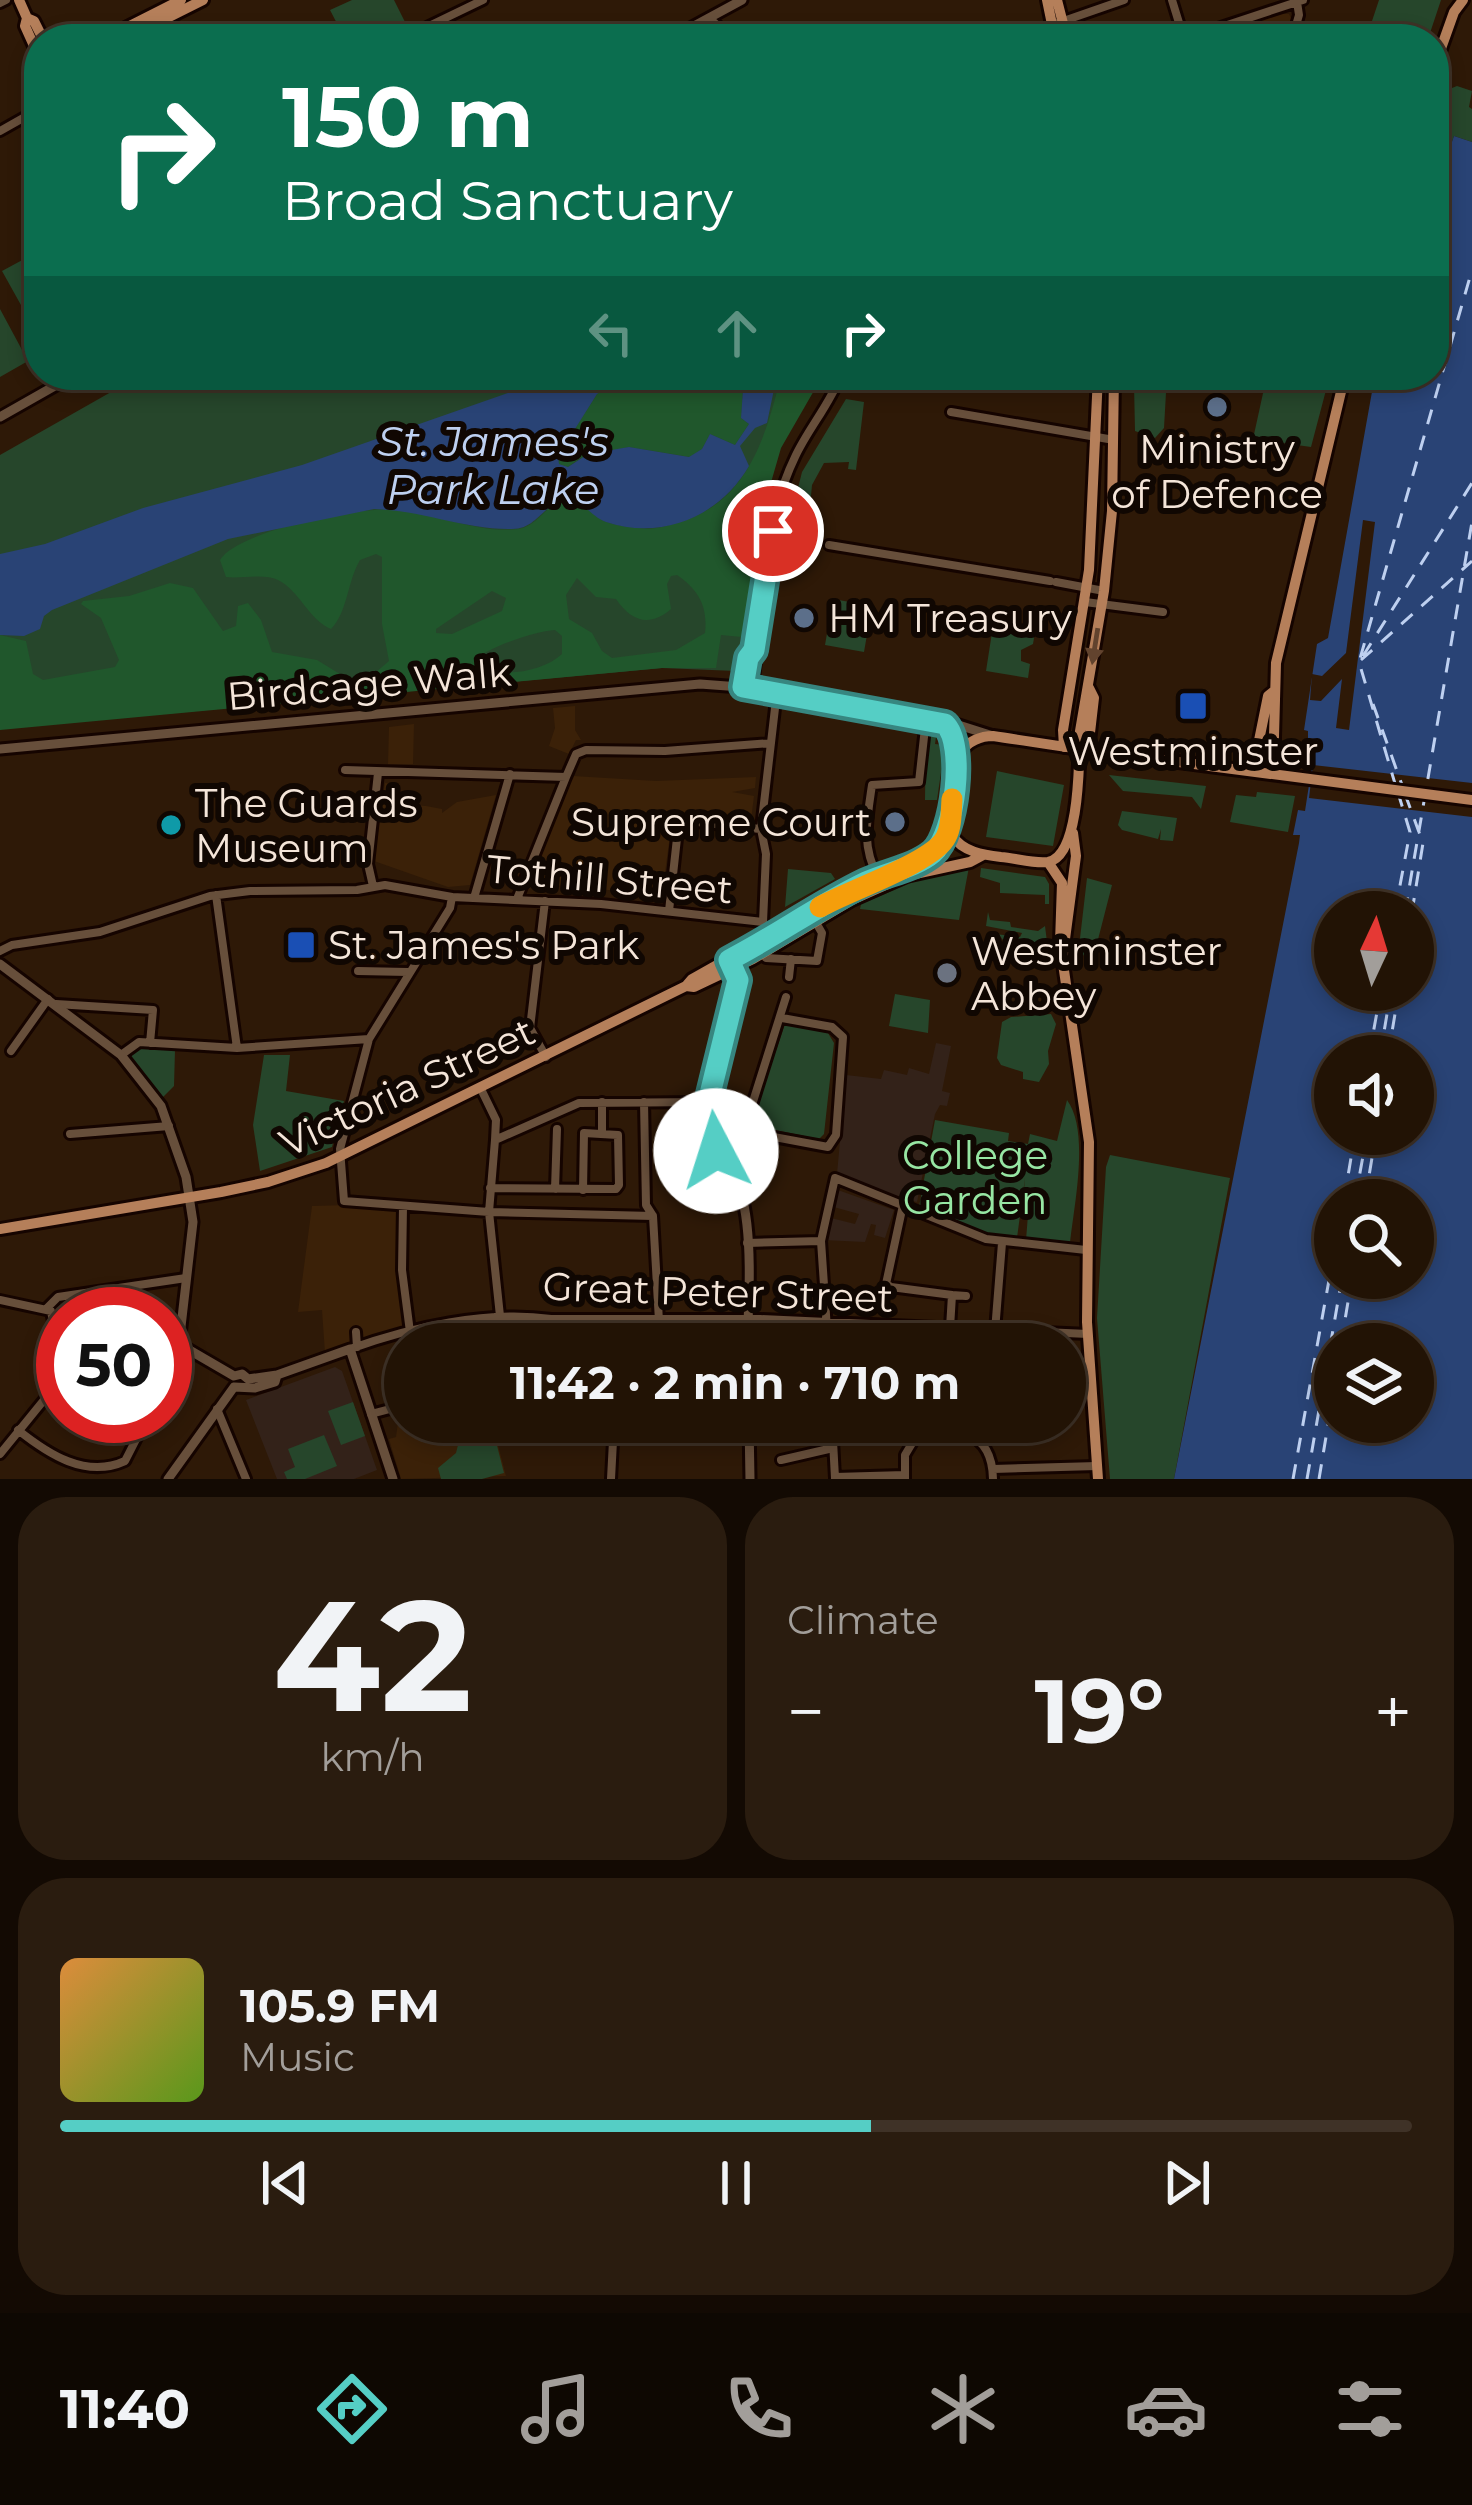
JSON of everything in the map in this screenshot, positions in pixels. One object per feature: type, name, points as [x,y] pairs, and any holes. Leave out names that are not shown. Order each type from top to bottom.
[{"type":"main road","points":[[19,0],[26,24]]},
{"type":"main road","points":[[135,24],[182,0]]},
{"type":"main road","points":[[155,24],[203,0]]},
{"type":"main road","points":[[698,24],[742,0]]},
{"type":"main road","points":[[1047,0],[1057,23]]},
{"type":"main road","points":[[1057,0],[1057,23]]},
{"type":"main road","points":[[1453,6],[1462,0]]},
{"type":"main road","points":[[27,18],[36,24]]},
{"type":"main road","points":[[0,417],[48,390]]},
{"type":"main road","points":[[1064,747],[1086,596],[1098,390]]},
{"type":"main road","points":[[949,831],[963,846],[983,855],[1048,862],[1064,851],[1072,830],[1112,511],[1114,390]]},
{"type":"main road","points":[[1273,773],[1273,692],[1288,608],[1342,390]]},
{"type":"main road","name":"Birdcage Walk","points":[[0,749],[700,684],[777,691],[993,736]]},
{"type":"main road","points":[[1253,770],[1268,696],[1273,692]]},
{"type":"main road","points":[[731,964],[878,877],[928,856],[949,831],[957,765],[954,734],[931,720]]},
{"type":"main road","points":[[1025,741],[1063,730]]},
{"type":"main road","points":[[957,765],[968,744],[993,736],[1082,752]]},
{"type":"main road","points":[[1025,741],[1032,749],[1253,770],[1472,800]]},
{"type":"main road","points":[[1072,830],[1076,856],[1064,954],[1089,1149],[1088,1334],[1097,1473]]},
{"type":"main road","points":[[731,964],[762,953],[772,941],[906,876],[983,855]]},
{"type":"main road","points":[[1048,862],[1062,883],[1060,943],[1064,954]]},
{"type":"main road","points":[[0,964],[121,1055],[148,1086],[170,1126],[189,1197],[193,1222],[185,1287]]},
{"type":"main road","points":[[731,964],[737,985],[710,1102],[716,1151],[741,1196],[748,1323]]},
{"type":"main road","name":"Victoria Street","points":[[0,1229],[268,1182],[340,1157],[546,1057],[692,979],[731,964]]},
{"type":"main road","points":[[192,1354],[240,1383],[275,1382],[281,1374],[354,1348],[393,1479]]},
{"type":"main road","points":[[168,1479],[217,1407],[240,1383]]},
{"type":"main road","points":[[749,1443],[750,1479]]},
{"type":"street","points":[[434,24],[483,0]]},
{"type":"street","points":[[1057,23],[1097,4],[1124,0]]},
{"type":"street","points":[[1230,24],[1300,1]]},
{"type":"street","points":[[709,18],[716,24]]},
{"type":"street","points":[[748,687],[784,487],[795,457],[833,390]]},
{"type":"street","points":[[951,412],[1114,440]]},
{"type":"street","points":[[829,545],[1053,582],[1086,596],[1162,613]]},
{"type":"street","points":[[772,941],[763,922],[766,852],[761,829],[777,691]]},
{"type":"street","points":[[878,877],[868,857],[866,838],[872,785],[919,782],[931,720]]},
{"type":"street","points":[[517,899],[580,752],[614,748],[665,752],[771,743]]},
{"type":"street","points":[[345,770],[566,777]]},
{"type":"street","points":[[374,886],[368,864],[378,773]]},
{"type":"street","points":[[474,898],[510,774]]},
{"type":"street","points":[[669,910],[679,820],[761,829]]},
{"type":"street","name":"Tothill Street","points":[[0,951],[12,945],[100,932],[250,890],[402,885],[452,897],[669,910],[763,922]]},
{"type":"street","points":[[216,896],[237,1048]]},
{"type":"street","points":[[452,897],[450,908],[369,1039],[340,1157],[344,1202],[652,1216]]},
{"type":"street","points":[[545,901],[530,1028],[546,1057]]},
{"type":"street","points":[[762,953],[766,958],[818,961],[822,933],[815,921]]},
{"type":"street","points":[[789,977],[791,959]]},
{"type":"street","points":[[358,970],[408,972]]},
{"type":"street","points":[[782,1018],[832,1027],[843,1037],[836,1136],[828,1147],[747,1132],[745,1127],[786,997]]},
{"type":"street","points":[[10,1052],[52,1002],[153,1010],[150,1043]]},
{"type":"street","points":[[121,1055],[139,1042],[237,1048],[369,1039]]},
{"type":"street","points":[[481,1087],[496,1120],[490,1212],[498,1323]]},
{"type":"street","points":[[602,1102],[602,1132]]},
{"type":"street","points":[[644,1102],[646,1204],[652,1216],[658,1321]]},
{"type":"street","points":[[494,1140],[571,1105],[710,1102]]},
{"type":"street","points":[[70,1134],[170,1126]]},
{"type":"street","points":[[555,1189],[557,1129]]},
{"type":"street","points":[[490,1188],[583,1190],[616,1190],[618,1135],[583,1136],[583,1190]]},
{"type":"street","points":[[826,1323],[821,1240],[835,1178],[1003,1243],[1086,1250]]},
{"type":"street","points":[[903,1205],[887,1286],[966,1296]]},
{"type":"street","points":[[403,1207],[402,1270],[409,1323]]},
{"type":"street","points":[[746,1243],[821,1240]]},
{"type":"street","points":[[996,1323],[1003,1243]]},
{"type":"street","points":[[125,1287],[186,1278]]},
{"type":"street","points":[[950,1323],[952,1294]]},
{"type":"street","points":[[0,1300],[36,1307]]},
{"type":"street","name":"Great Peter Street","points":[[463,1323],[517,1314],[617,1321],[826,1323]]},
{"type":"street","points":[[354,1348],[356,1332]]},
{"type":"street","name":"Great Peter Street","points":[[354,1348],[384,1339]]},
{"type":"street","points":[[281,1374],[288,1359]]},
{"type":"street","points":[[217,1407],[246,1479]]},
{"type":"street","points":[[0,1454],[36,1409]]},
{"type":"street","points":[[371,1414],[384,1411]]},
{"type":"street","points":[[18,1430],[62,1462],[101,1474],[125,1461],[134,1443]]},
{"type":"street","points":[[611,1479],[613,1443]]},
{"type":"street","points":[[833,1443],[835,1478],[905,1477],[910,1444]]},
{"type":"street","points":[[982,1443],[989,1452],[993,1474],[1097,1473]]},
{"type":"street","points":[[781,1460],[833,1448]]},
{"type":"shaded area","points":[[1289,14],[1294,24],[1250,24]]},
{"type":"shaded area","points":[[575,706],[575,730],[581,740],[576,740],[569,754],[549,746],[555,728],[553,708]]},
{"type":"shaded area","points":[[414,724],[413,764],[388,764],[389,727]]},
{"type":"shaded area","points":[[573,776],[656,781],[756,777],[755,788],[732,792],[754,796],[751,820],[673,813],[662,895],[532,883],[529,880]]},
{"type":"shaded area","points":[[385,783],[400,784],[394,804],[442,809],[442,813],[457,802],[496,795],[470,885],[448,887],[374,861]]},
{"type":"shaded area","points":[[936,1043],[951,1046],[942,1091],[950,1093],[947,1106],[940,1105],[935,1114],[917,1202],[908,1203],[837,1174],[846,1075],[881,1079],[884,1070],[907,1075],[909,1068],[929,1074]]},
{"type":"shaded area","points":[[835,1189],[894,1210],[885,1238],[874,1235],[876,1225],[871,1224],[865,1242],[823,1240],[827,1217],[855,1224],[859,1214],[830,1206]]},
{"type":"shaded area","points":[[312,1206],[400,1209],[406,1323],[384,1323],[384,1336],[325,1353],[322,1310],[298,1312]]},
{"type":"shaded area","points":[[335,1367],[342,1371],[377,1470],[354,1479],[277,1479],[246,1400]]},
{"type":"shaded area","points":[[390,1443],[497,1443],[506,1476],[401,1479]]},
{"type":"green space","points":[[352,0],[394,0],[406,24],[337,24],[330,10]]},
{"type":"green space","points":[[1379,0],[1441,0],[1433,24],[1371,24]]},
{"type":"green space","points":[[1452,88],[1472,91],[1472,142],[1454,136],[1449,150],[1449,98]]},
{"type":"green space","points":[[24,259],[24,310],[2,271]]},
{"type":"green space","points":[[0,309],[24,354],[24,363],[0,377]]},
{"type":"green space","points":[[115,390],[814,390],[784,439],[771,475],[757,530],[736,671],[662,668],[0,729],[0,455]]},
{"type":"green space","points":[[604,390],[743,390],[741,418],[749,424],[735,445],[710,434],[702,449],[690,457],[629,447],[580,458],[568,467],[559,464],[558,455]]},
{"type":"green space","points":[[777,390],[814,390],[781,448],[761,517],[742,637],[721,635],[716,668],[662,668],[0,730],[0,635],[26,641],[33,674],[43,680],[115,667],[119,660],[101,618],[83,601],[129,596],[170,583],[193,588],[223,631],[236,626],[238,606],[248,603],[261,620],[272,652],[317,660],[348,679],[368,679],[389,661],[382,624],[382,557],[376,554],[360,560],[331,629],[278,580],[226,577],[220,560],[232,549],[276,530],[384,509],[505,530],[527,526],[558,503],[574,501],[612,524],[649,529],[700,514],[720,501],[736,485],[760,445]],"holes":[[[677,575],[700,600],[705,633],[676,650],[612,658],[592,633],[569,619],[566,595],[577,578],[596,597],[616,599],[634,617],[648,620],[671,609],[667,584]],[[492,591],[506,598],[502,611],[452,634],[436,633]],[[555,630],[562,636],[562,654],[544,665],[521,672],[497,672],[477,665],[478,657],[494,648]]]},
{"type":"green space","points":[[1134,390],[1166,390],[1164,428],[1155,438],[1135,431]]},
{"type":"green space","points":[[1264,390],[1326,390],[1311,447],[1253,439]]},
{"type":"green space","points":[[846,399],[864,402],[856,470],[848,469],[849,462],[824,463],[812,485],[808,528],[794,526],[790,520],[802,472]]},
{"type":"green space","points":[[833,599],[872,606],[864,652],[825,645]]},
{"type":"green space","points":[[993,626],[1035,632],[1033,644],[1021,650],[1021,661],[1030,664],[1028,678],[986,671]]},
{"type":"green space","points":[[926,729],[937,730],[935,744],[945,745],[937,800],[925,800]]},
{"type":"green space","points":[[997,771],[1064,785],[1053,846],[986,837]]},
{"type":"green space","points":[[1109,775],[1206,786],[1201,809],[1192,797],[1123,791]]},
{"type":"green space","points":[[1257,792],[1295,796],[1288,832],[1230,822],[1236,795],[1256,797]]},
{"type":"green space","points":[[1122,811],[1177,818],[1173,841],[1160,840],[1161,829],[1158,839],[1122,830],[1118,825]]},
{"type":"green space","points":[[969,867],[959,920],[860,909],[861,904],[925,877]]},
{"type":"green space","points":[[981,868],[1045,877],[1049,904],[1045,904],[1045,895],[1000,893],[1000,883],[980,877]]},
{"type":"green space","points":[[788,869],[831,873],[835,879],[785,907]]},
{"type":"green space","points":[[1087,878],[1112,885],[1093,959],[1079,947]]},
{"type":"green space","points":[[988,912],[990,920],[1010,922],[1011,927],[1038,931],[1045,926],[1050,966],[1012,952],[1000,936],[987,933],[1020,937],[1022,933],[986,926]]},
{"type":"green space","points":[[895,994],[930,1000],[928,1033],[889,1026]]},
{"type":"green space","points":[[1051,1014],[1056,1024],[1049,1064],[1039,1082],[1023,1079],[1023,1072],[1001,1065],[997,1058],[1002,1022]]},
{"type":"green space","points":[[785,1024],[828,1033],[834,1043],[824,1134],[819,1139],[756,1126],[752,1121]]},
{"type":"green space","points":[[131,1041],[175,1050],[174,1086],[161,1099],[128,1056]]},
{"type":"green space","points":[[264,1055],[290,1055],[286,1091],[344,1101],[332,1147],[260,1171],[253,1125]]},
{"type":"green space","name":"College Garden","points":[[1067,1100],[1074,1113],[1079,1149],[1070,1243],[1026,1240],[1029,1202],[1023,1201],[1025,1178],[1017,1238],[995,1237],[919,1207],[935,1120],[1009,1133],[1008,1141],[1028,1144],[1030,1134],[1057,1141]]},
{"type":"green space","points":[[1110,1155],[1230,1178],[1174,1479],[1110,1479],[1097,1318]]},
{"type":"green space","points":[[353,1402],[365,1436],[341,1445],[328,1411]]},
{"type":"green space","points":[[324,1435],[337,1466],[305,1479],[287,1479],[284,1472],[295,1467],[288,1449]]},
{"type":"green space","points":[[458,1443],[496,1443],[504,1473],[482,1479],[441,1479],[438,1468],[456,1453]]},
{"type":"water","points":[[1454,136],[1472,142],[1472,1479],[1174,1479],[1299,843],[1300,835],[1293,835],[1298,810],[1305,811],[1316,739],[1308,738],[1304,730],[1317,644],[1328,638],[1372,390],[1449,390],[1449,150]]},
{"type":"water","name":"St. James's Park Lake","points":[[516,390],[604,390],[558,456],[559,464],[568,467],[588,454],[629,447],[689,457],[702,449],[710,434],[735,445],[749,424],[741,418],[743,390],[774,390],[767,423],[755,428],[740,446],[749,466],[722,499],[688,520],[668,526],[627,527],[606,522],[567,501],[512,529],[374,509],[228,539],[52,610],[40,629],[24,636],[0,635],[0,554],[45,544],[143,508],[302,465]]},
{"type":"pier","points":[[1363,520],[1375,522],[1349,730],[1336,728],[1342,679],[1321,701],[1310,700],[1312,674],[1322,676],[1346,653]]},
{"type":"pier","points":[[1313,765],[1472,783],[1472,817],[1309,798]]},
{"type":"ferry route","points":[[1449,350],[1472,270]]},
{"type":"ferry route","points":[[1396,787],[1359,662],[1437,390]]},
{"type":"ferry route","points":[[1363,656],[1472,483]]},
{"type":"ferry route","points":[[1409,891],[1472,522]]},
{"type":"ferry route","points":[[1361,660],[1472,561]]},
{"type":"ferry route","points":[[1373,704],[1402,785]]},
{"type":"ferry route","points":[[1405,794],[1423,843],[1415,891]]},
{"type":"ferry route","points":[[1399,796],[1410,832],[1399,891]]},
{"type":"ferry route","points":[[1373,1035],[1377,1011]]},
{"type":"ferry route","points":[[1384,1035],[1388,1011]]},
{"type":"ferry route","points":[[1392,1035],[1396,1011]]},
{"type":"ferry route","points":[[1348,1179],[1352,1155]]},
{"type":"ferry route","points":[[1359,1179],[1363,1155]]},
{"type":"ferry route","points":[[1368,1179],[1372,1155]]},
{"type":"ferry route","points":[[1293,1479],[1326,1299]]},
{"type":"ferry route","points":[[1307,1479],[1338,1299]]},
{"type":"ferry route","points":[[1344,1323],[1348,1299]]},
{"type":"ferry route","points":[[1319,1479],[1325,1443]]},
{"type":"slow traffic","points":[[820,907],[938,850],[949,831],[952,799]]},
{"type":"place","name":"Ministry of Defence","points":[[1217,407]]},
{"type":"place","name":"HM Treasury","points":[[804,618]]},
{"type":"place","name":"Westminster","points":[[1193,706]]},
{"type":"place","name":"Supreme Court","points":[[895,822]]},
{"type":"place","name":"The Guards Museum","points":[[171,825]]},
{"type":"place","name":"St. James's Park","points":[[301,945]]},
{"type":"place","name":"Westminster Abbey","points":[[947,973]]},
{"type":"route","points":[[716,1151],[710,1094],[738,980],[729,960],[841,895],[938,850],[949,831],[957,765],[956,740],[945,724],[743,687],[754,650],[773,531]]}]
